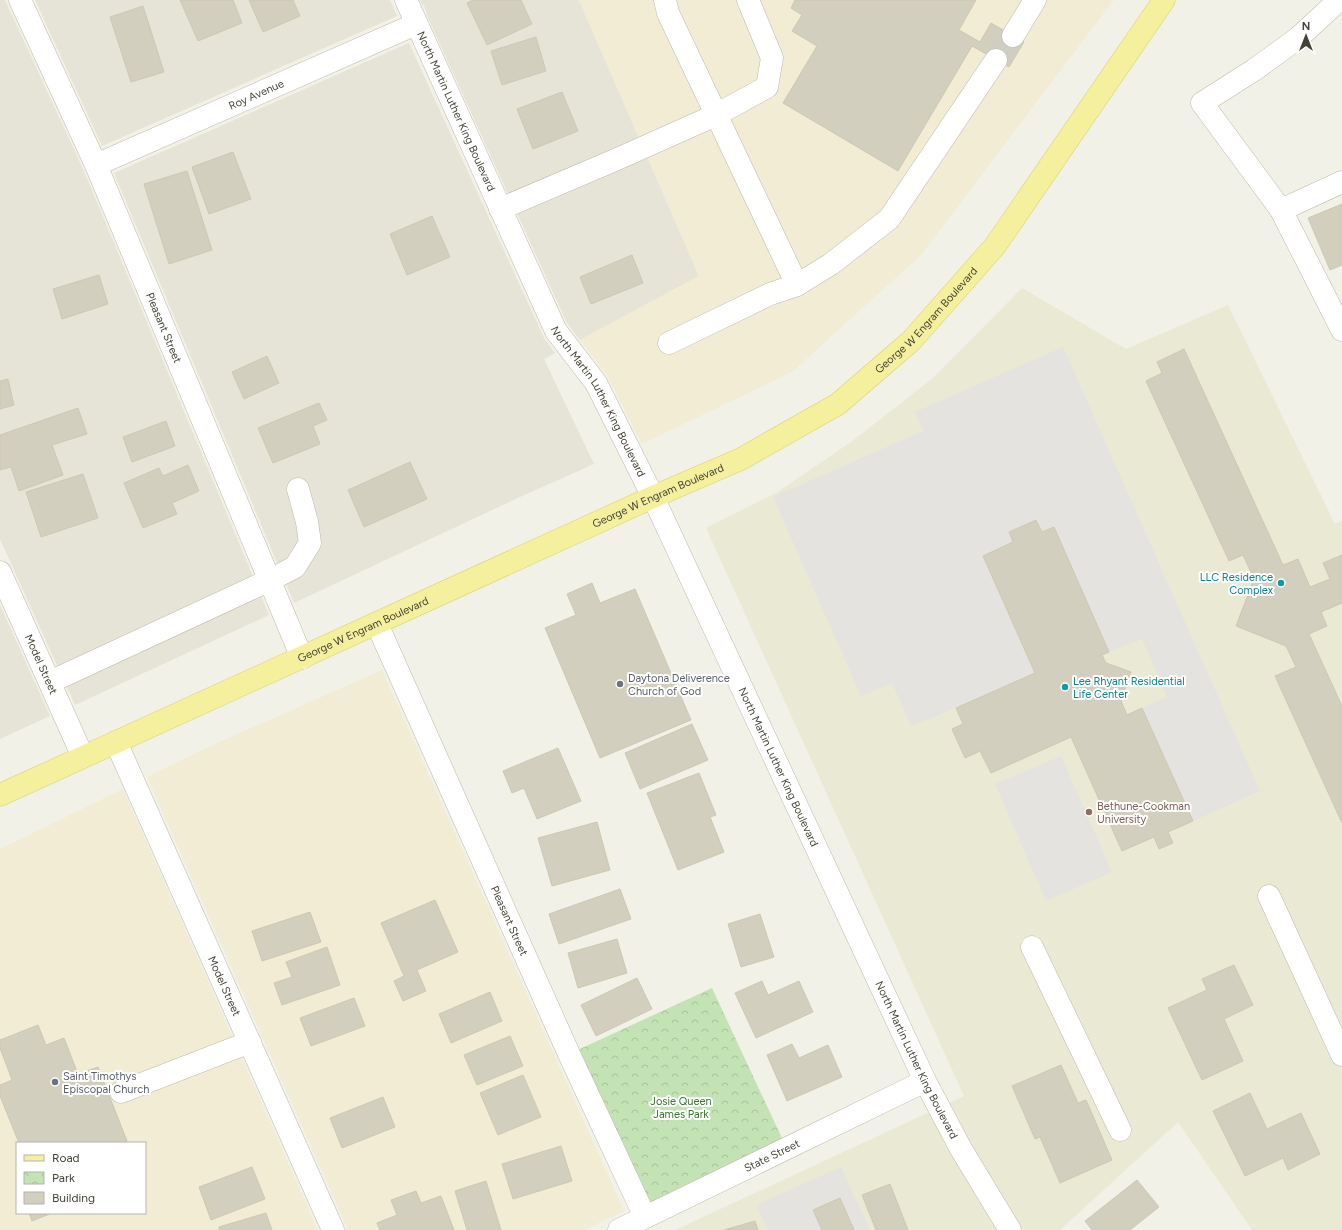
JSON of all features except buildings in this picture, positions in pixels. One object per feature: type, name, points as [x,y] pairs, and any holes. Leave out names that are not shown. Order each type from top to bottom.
[{"type":"main road","name":"George W Engram Boulevard","points":[[0,795],[742,459],[838,404],[911,341],[995,246],[1164,0]]},
{"type":"street","name":"Pleasant Street","points":[[20,0],[96,165],[302,658]]},
{"type":"street","name":"North Martin Luther King Boulevard","points":[[406,0],[556,331],[596,383],[654,498],[925,1081],[961,1149],[1010,1230]]},
{"type":"street","points":[[665,0],[668,13],[797,285]]},
{"type":"street","points":[[500,209],[716,115],[767,87],[772,58],[748,0]]},
{"type":"street","points":[[1013,36],[1035,0]]},
{"type":"street","points":[[1338,3],[1298,38],[1254,70],[1202,103],[1281,210],[1342,330]]},
{"type":"street","name":"Roy Avenue","points":[[96,165],[416,24]]},
{"type":"street","points":[[670,343],[770,294],[797,285],[831,264],[889,219],[996,60]]},
{"type":"street","points":[[1281,210],[1342,182]]},
{"type":"street","points":[[50,682],[270,580],[295,566],[310,543],[307,522],[298,489]]},
{"type":"street","name":"Model Street","points":[[0,572],[83,757]]},
{"type":"street","name":"Pleasant Street","points":[[377,624],[569,1054],[646,1217]]},
{"type":"street","name":"Model Street","points":[[116,742],[333,1230]]},
{"type":"street","points":[[1269,896],[1342,1055]]},
{"type":"street","points":[[1032,947],[1120,1130]]},
{"type":"street","points":[[121,1092],[250,1042]]},
{"type":"street","name":"State Street","points":[[619,1230],[925,1081]]},
{"type":"shaded area","points":[[0,0],[5,0],[84,171],[269,615],[75,705],[0,539]]},
{"type":"shaded area","points":[[35,0],[390,0],[397,16],[102,146]]},
{"type":"shaded area","points":[[420,0],[579,0],[699,276],[580,340],[567,323],[428,18],[424,5],[422,5]]},
{"type":"shaded area","points":[[579,0],[1114,0],[921,255],[792,372],[642,444],[607,375],[580,340],[699,276]]},
{"type":"shaded area","points":[[409,43],[544,338],[555,353],[544,359],[594,464],[294,603],[114,173]]},
{"type":"shaded area","name":"Bethune-Cookman University","points":[[1022,288],[1126,349],[1228,305],[1335,524],[1342,521],[1342,1230],[1252,1230],[1178,1122],[1060,1230],[675,1230],[964,1096],[706,528],[776,493],[851,442],[933,378]]},
{"type":"shaded area","points":[[1063,347],[1260,791],[1193,821],[1142,708],[1167,697],[1142,639],[1109,652],[1054,527],[1042,532],[1036,520],[1009,532],[1013,542],[983,556],[1035,673],[911,726],[892,683],[861,696],[773,497],[923,431],[915,412]]},
{"type":"shaded area","points":[[0,605],[50,716],[0,739]]},
{"type":"shaded area","points":[[382,670],[624,1211],[584,1230],[348,1230],[147,777],[208,747]]},
{"type":"shaded area","points":[[1061,756],[1112,872],[1046,901],[995,784]]},
{"type":"shaded area","points":[[123,789],[318,1230],[0,1230],[0,849]]},
{"type":"shaded area","points":[[841,1167],[870,1230],[768,1230],[756,1205]]},
{"type":"green space","name":"Josie Queen James Park","points":[[712,988],[787,1149],[645,1217],[569,1054]]},
{"type":"tunnel","points":[[996,60],[1013,36]]},
{"type":"place","name":"LLC Residence Complex","points":[[1281,583]]},
{"type":"place","name":"Daytona Deliverence Church of God","points":[[620,684]]},
{"type":"place","name":"Lee Rhyant Residential Life Center","points":[[1065,687]]},
{"type":"place","name":"Bethune-Cookman University","points":[[1089,812]]},
{"type":"place","name":"Saint Timothys Episcopal Church","points":[[55,1082]]}]
